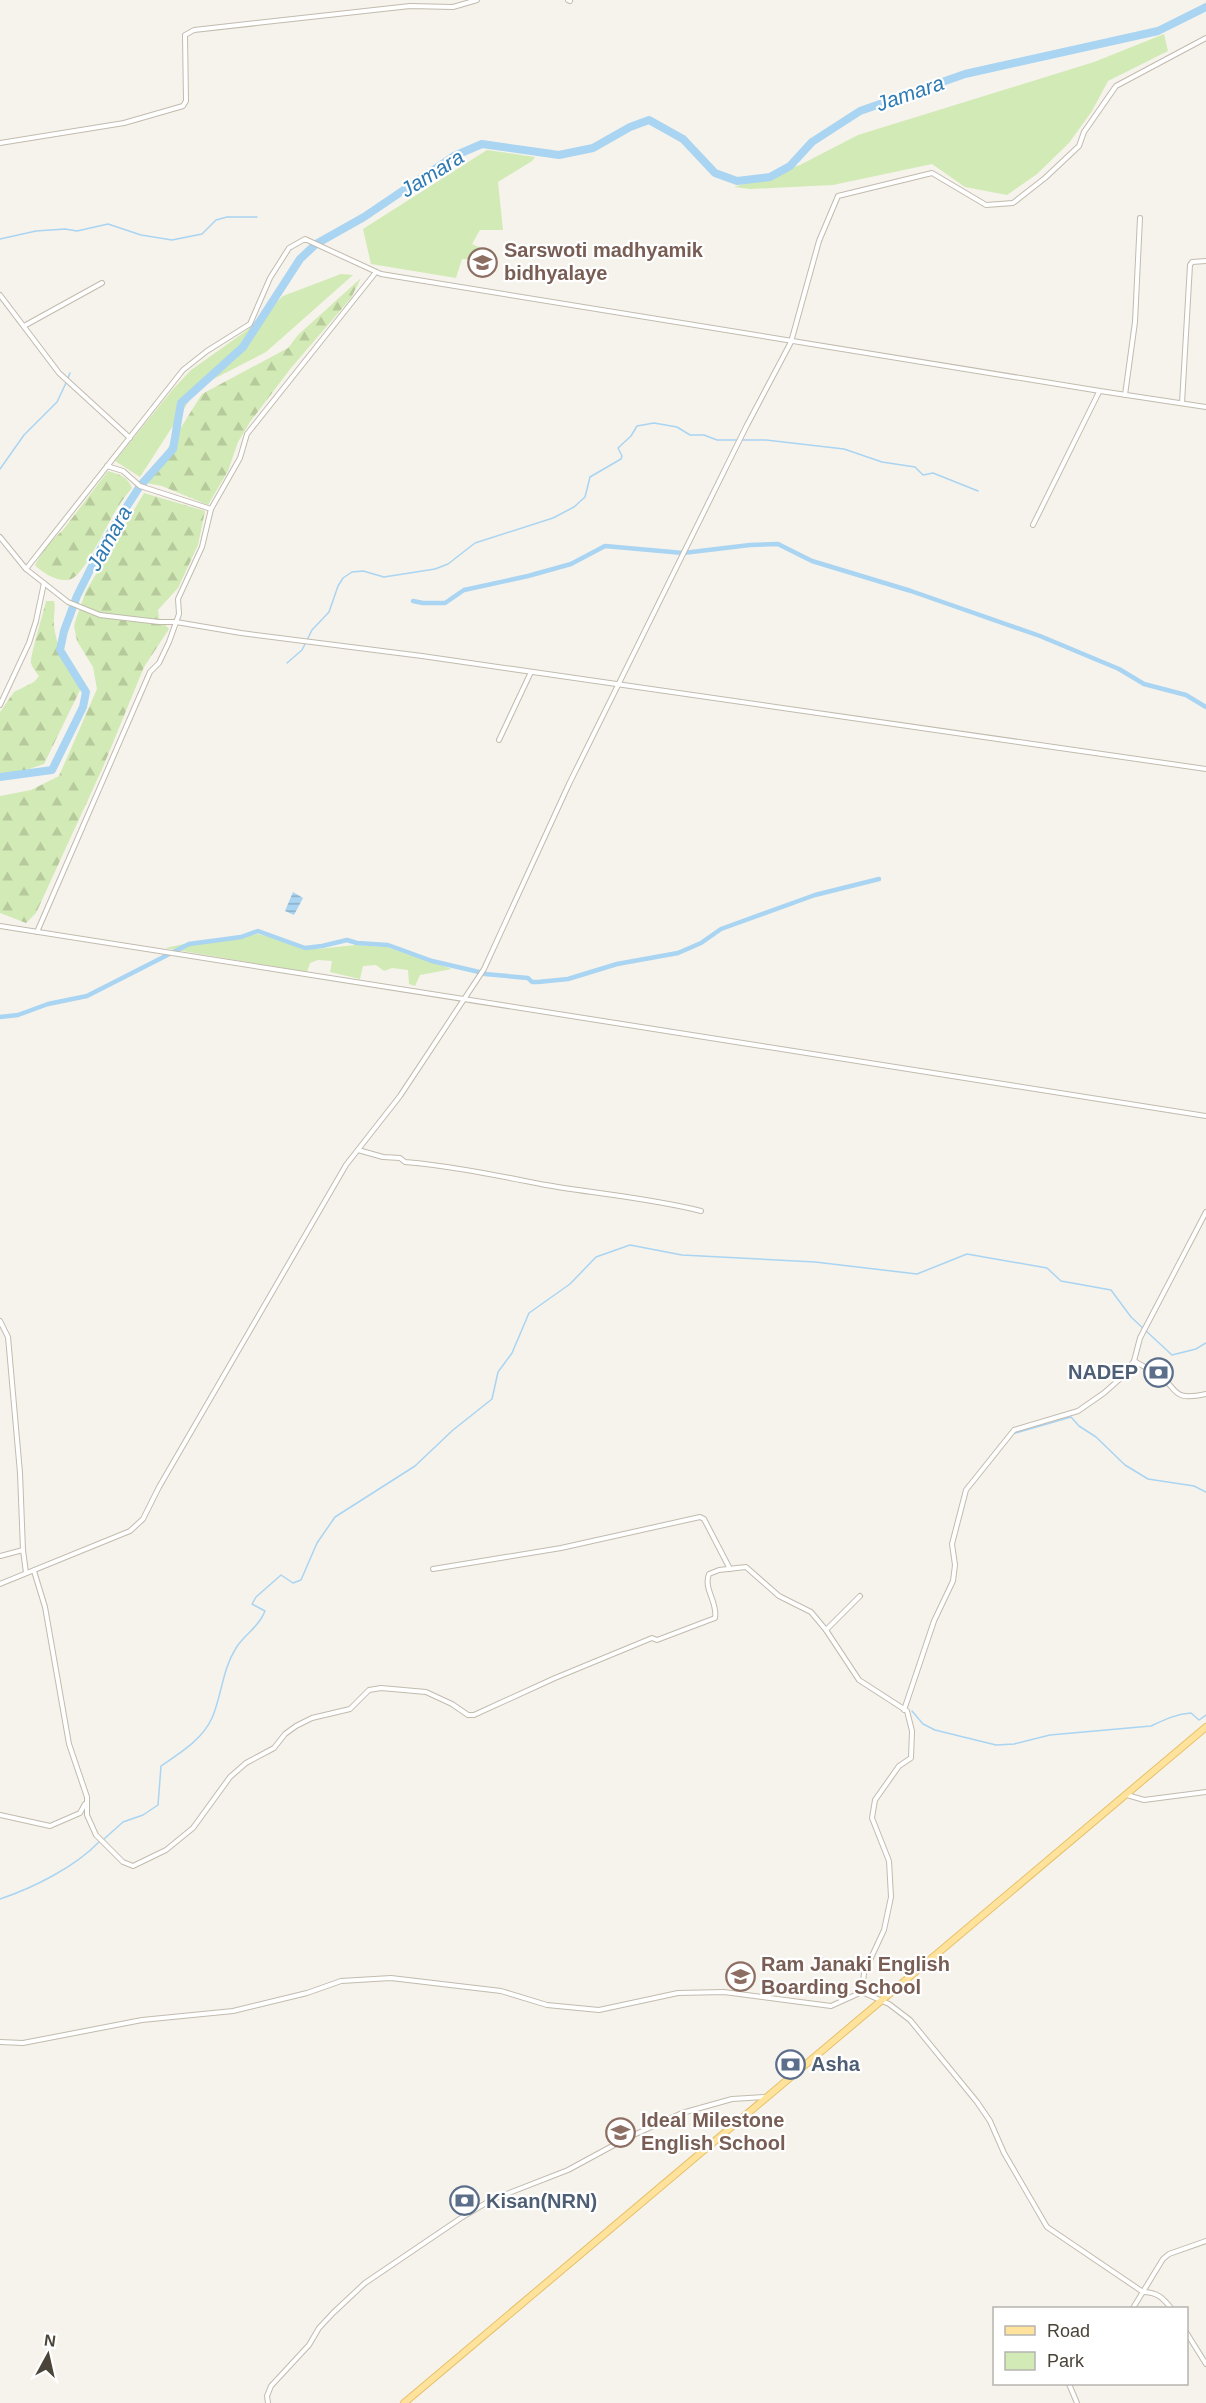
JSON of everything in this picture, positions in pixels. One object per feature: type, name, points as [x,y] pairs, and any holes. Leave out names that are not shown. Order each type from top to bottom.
[{"type":"main road","points":[[404,2403],[1206,1727]]},
{"type":"street","points":[[0,143],[124,123],[183,106],[186,101],[184,35],[194,30],[410,6],[453,7],[477,0]]},
{"type":"street","points":[[0,1584],[130,1531],[143,1519],[159,1487],[346,1165],[400,1096],[484,969],[569,784],[620,685],[683,553],[791,342],[819,241],[838,196],[932,173],[960,192],[986,205],[1013,203],[1045,178],[1079,146],[1084,132],[1116,86],[1206,38]]},
{"type":"street","points":[[1125,395],[1135,322],[1140,218]]},
{"type":"street","points":[[26,568],[183,370],[207,351],[250,324],[270,278],[289,248],[305,239],[376,272],[791,342],[1206,407]]},
{"type":"street","points":[[1182,403],[1190,265],[1192,262],[1206,261]]},
{"type":"street","points":[[37,932],[129,726],[150,672],[159,663],[179,614],[178,599],[201,547],[211,509],[240,458],[247,434],[376,272]]},
{"type":"street","points":[[24,326],[102,283]]},
{"type":"street","points":[[0,295],[59,373],[130,438]]},
{"type":"street","points":[[1033,525],[1100,392]]},
{"type":"street","points":[[107,466],[123,471],[140,486],[211,509]]},
{"type":"street","points":[[0,537],[26,568],[68,602],[100,615],[176,622],[240,633],[531,672],[1206,769]]},
{"type":"street","points":[[0,705],[29,643],[44,583]]},
{"type":"street","points":[[499,740],[531,672]]},
{"type":"street","points":[[0,926],[1206,1116]]},
{"type":"street","points":[[358,1150],[383,1157],[400,1158],[405,1162],[441,1165],[588,1192],[678,1205],[701,1211]]},
{"type":"street","points":[[904,1710],[933,1621],[953,1581],[955,1564],[952,1544],[966,1490],[1014,1430],[1078,1411],[1110,1388],[1134,1361],[1140,1338],[1206,1212]]},
{"type":"street","points":[[0,1321],[8,1337],[26,1574]]},
{"type":"street","points":[[1134,1361],[1158,1374],[1176,1394],[1181,1396],[1206,1394]]},
{"type":"street","points":[[433,1569],[561,1548],[700,1517],[704,1519],[730,1569]]},
{"type":"street","points":[[0,1556],[23,1550]]},
{"type":"street","points":[[34,1570],[45,1607],[69,1744],[87,1797],[87,1815],[96,1834],[123,1862],[133,1866],[166,1850],[193,1828],[230,1777],[246,1763],[274,1748],[285,1734],[296,1726],[312,1718],[350,1709],[369,1690],[381,1688],[426,1692],[474,1715],[534,1687],[652,1638],[657,1640],[715,1618],[716,1611],[706,1581],[709,1574],[746,1567],[779,1596],[811,1612],[826,1630],[859,1680],[904,1710],[910,1721],[911,1758],[899,1766],[875,1800],[872,1818],[889,1861],[891,1897],[884,1930],[864,1973],[862,1992]]},
{"type":"street","points":[[826,1630],[860,1596]]},
{"type":"street","points":[[1123,1795],[1144,1800],[1206,1792]]},
{"type":"street","points":[[0,1815],[50,1826],[80,1813],[87,1797]]},
{"type":"street","points":[[0,2042],[23,2043],[142,2020],[232,2011],[307,1994],[341,1981],[391,1978],[501,1991],[547,2005],[599,2010],[678,1994],[724,1992],[831,2006],[862,1992]]},
{"type":"street","points":[[862,1992],[889,2004],[910,2020],[977,2102],[990,2121],[1004,2153],[1047,2227],[1143,2292],[1154,2292],[1170,2307]]},
{"type":"street","points":[[268,2403],[267,2396],[271,2386],[309,2345],[319,2328],[333,2313],[365,2283],[461,2218],[491,2200],[567,2170],[627,2138],[682,2113],[732,2099],[765,2097]]},
{"type":"street","points":[[1134,2307],[1163,2259],[1169,2254],[1206,2241]]},
{"type":"street","points":[[1188,2335],[1206,2364]]},
{"type":"street","points":[[1069,2385],[1077,2403]]},
{"type":"green space","points":[[1164,34],[1168,51],[1108,81],[1092,111],[1069,143],[1037,174],[1007,195],[965,187],[932,164],[833,185],[750,189],[734,187],[800,165],[858,135],[1094,62]]},
{"type":"green space","points":[[487,150],[535,157],[498,182],[503,230],[480,230],[472,244],[485,250],[481,260],[462,259],[456,278],[371,264],[363,229]]},
{"type":"green space","points":[[341,274],[353,275],[266,352],[198,387],[140,477],[115,461],[191,370],[246,331],[283,296]]},
{"type":"green space","points":[[361,278],[351,298],[291,368],[250,422],[238,442],[228,471],[208,505],[162,486],[146,483],[202,394],[288,348],[298,335]]},
{"type":"green space","points":[[108,471],[123,476],[132,488],[120,504],[84,566],[78,574],[68,580],[58,579],[42,571],[35,565],[46,546],[63,530]]},
{"type":"green space","points":[[144,493],[205,511],[198,545],[178,588],[158,610],[159,618],[169,629],[144,667],[103,767],[36,913],[26,923],[0,913],[0,796],[31,790],[59,776],[97,689],[93,667],[77,641],[74,626],[76,619],[86,591]]},
{"type":"green space","points":[[46,601],[54,601],[57,642],[82,686],[44,764],[0,776],[0,712],[14,692],[34,682],[39,676],[31,660]]},
{"type":"green space","points":[[258,934],[318,949],[355,945],[387,947],[452,969],[420,975],[415,986],[409,984],[408,970],[392,968],[384,971],[376,965],[363,966],[360,979],[330,972],[332,961],[318,960],[310,963],[307,972],[165,948],[203,940],[223,940]]},
{"type":"water","points":[[293,892],[303,898],[294,915],[285,911]]},
{"type":"waterway","name":"Jamara","points":[[0,777],[52,770],[83,707],[86,692],[60,650],[64,631],[77,596],[104,542],[140,486],[173,449],[181,403],[243,347],[300,259],[316,244],[364,217],[454,156],[482,144],[559,155],[593,148],[630,127],[649,120],[683,139],[715,173],[737,181],[770,177],[790,166],[812,142],[860,111],[965,74],[1158,31],[1206,7]]},
{"type":"waterway","points":[[0,239],[36,231],[65,229],[77,231],[108,224],[141,235],[172,240],[202,234],[216,220],[227,217],[257,217]]},
{"type":"waterway","points":[[68,378],[70,373]]},
{"type":"waterway","points":[[0,469],[24,435],[57,402],[66,383]]},
{"type":"waterway","points":[[287,663],[302,650],[312,630],[329,612],[343,578],[352,572],[363,571],[384,577],[435,569],[448,564],[475,543],[553,518],[574,507],[585,497],[590,477],[621,459],[618,448],[631,436],[637,426],[654,423],[677,427],[690,435],[704,435],[717,440],[766,440],[844,449],[882,462],[915,467],[923,475],[933,473],[978,491]]},
{"type":"waterway","points":[[413,601],[445,603],[464,590],[571,564],[605,546],[683,553],[778,544],[812,561],[911,591],[1040,636],[1119,669],[1144,684],[1186,695],[1206,707]]},
{"type":"waterway","points":[[485,974],[528,978],[532,982],[568,979],[617,964],[678,953],[701,943],[721,929],[815,895],[879,879]]},
{"type":"waterway","points":[[0,1017],[18,1015],[48,1004],[87,996],[189,944],[241,937],[258,931],[305,948],[347,940],[388,945],[432,961],[479,972]]},
{"type":"waterway","points":[[104,1839],[123,1822],[143,1815],[158,1805],[161,1766],[190,1745],[208,1726],[231,1656],[259,1622],[265,1611],[252,1604],[256,1597],[281,1575],[293,1583],[301,1580],[317,1543],[335,1517],[415,1466],[453,1430],[492,1399],[498,1372],[512,1353],[529,1313],[570,1284],[596,1257],[630,1245],[682,1255],[815,1262],[917,1274],[967,1254],[1047,1268],[1061,1281],[1111,1290],[1131,1317],[1172,1355],[1196,1349],[1206,1343]]},
{"type":"waterway","points":[[1012,1434],[1071,1417],[1125,1465],[1148,1479],[1194,1486],[1206,1492]]},
{"type":"waterway","points":[[912,1711],[923,1724],[935,1730],[996,1745],[1014,1744],[1050,1735],[1151,1726],[1191,1713],[1199,1720],[1206,1715]]},
{"type":"waterway","points":[[0,1899],[53,1876],[78,1860],[99,1842]]},
{"type":"place","name":"Sarswoti madhyamik bidhyalaye","points":[[483,262]]},
{"type":"place","name":"NADEP","points":[[1159,1372]]},
{"type":"place","name":"Ram Janaki English Boarding School","points":[[740,1976]]},
{"type":"place","name":"Asha","points":[[790,2064]]},
{"type":"place","name":"Ideal Milestone English School","points":[[620,2132]]},
{"type":"place","name":"Kisan(NRN)","points":[[465,2201]]}]
